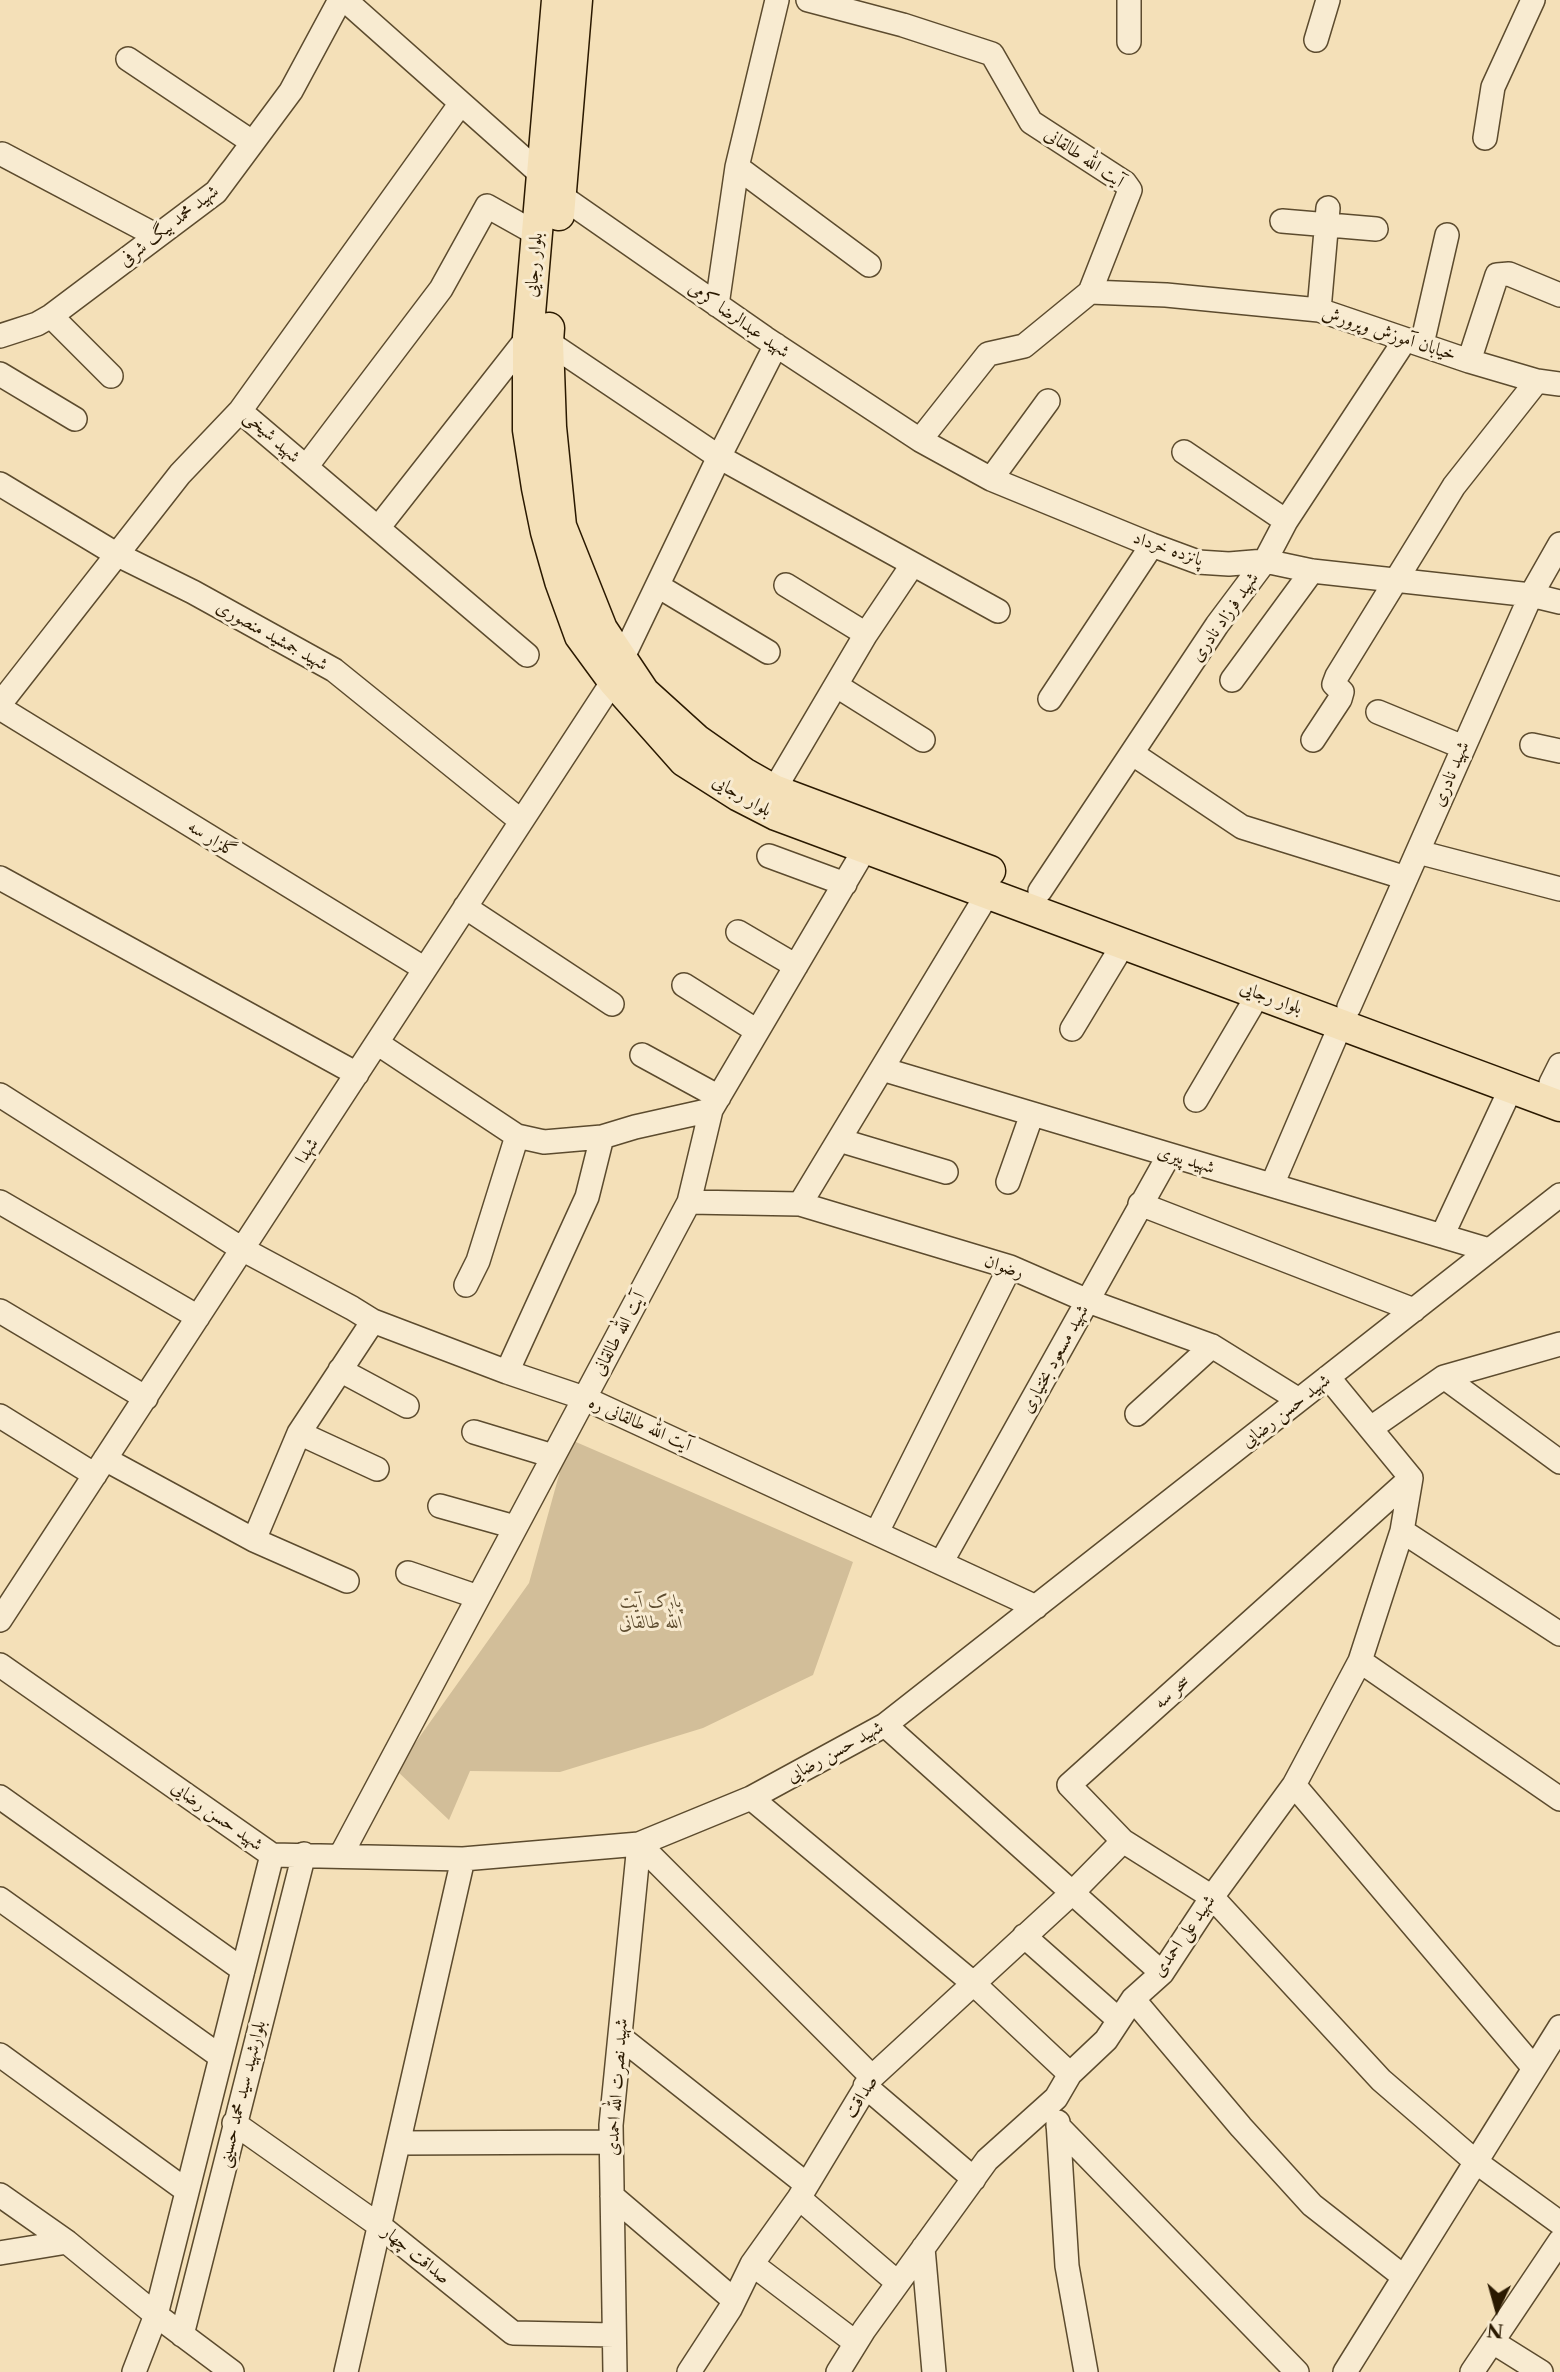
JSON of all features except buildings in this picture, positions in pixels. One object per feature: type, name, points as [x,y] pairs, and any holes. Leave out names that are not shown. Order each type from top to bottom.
[{"type":"main road","name":"بلوار رجایی","points":[[538,339],[551,186],[557,0]]},
{"type":"main road","name":"بلوار رجایی","points":[[577,0],[551,186],[537,234],[538,339],[551,427],[561,526],[617,670],[684,761],[776,816],[1259,993],[1345,1015],[1558,1085]]},
{"type":"main road","name":"بلوار رجایی","points":[[617,670],[697,740],[774,790],[1040,891],[1345,1015],[1511,1088],[1558,1085]]},
{"type":"street","name":"شهید عبدالرضا کرمی","points":[[343,0],[551,186],[717,305],[920,440]]},
{"type":"street","name":"شهید محمد بیگ شرفی","points":[[0,336],[37,324],[51,316],[216,192],[290,91],[343,0]]},
{"type":"street","points":[[717,305],[737,167],[777,0]]},
{"type":"street","name":"آیت الله طالقانی","points":[[808,0],[903,25],[992,54],[1031,122],[1125,183],[1130,190],[1127,202],[1090,292]]},
{"type":"street","points":[[1129,0],[1129,42]]},
{"type":"street","points":[[1316,40],[1328,0]]},
{"type":"street","points":[[1485,138],[1493,87],[1533,0]]},
{"type":"street","points":[[128,60],[252,142]]},
{"type":"street","name":"شهید شیخی","points":[[461,103],[240,411],[527,655]]},
{"type":"street","points":[[2,154],[157,236]]},
{"type":"street","points":[[737,167],[869,265]]},
{"type":"street","points":[[306,467],[441,289],[487,206],[537,234]]},
{"type":"street","points":[[1282,221],[1328,216],[1376,229]]},
{"type":"street","points":[[1319,310],[1328,216]]},
{"type":"street","points":[[1414,342],[1447,235]]},
{"type":"street","points":[[1469,361],[1497,275],[1508,274],[1560,295]]},
{"type":"street","points":[[920,440],[988,354],[1024,346],[1090,292]]},
{"type":"street","name":"خیابان آموزش وپرورش","points":[[1090,292],[1167,295],[1319,310],[1469,361],[1537,381],[1560,384]]},
{"type":"street","points":[[51,316],[111,376]]},
{"type":"street","points":[[378,528],[538,339],[719,457],[998,611]]},
{"type":"street","name":"شهید فرزاد نادری","points":[[1040,891],[1217,625],[1265,561],[1286,522],[1414,342]]},
{"type":"street","name":"شهدا","points":[[0,1620],[617,670],[776,345]]},
{"type":"street","points":[[0,374],[75,419]]},
{"type":"street","points":[[1313,740],[1340,699],[1342,692],[1334,684],[1337,676],[1454,486],[1537,381]]},
{"type":"street","points":[[992,479],[1048,401]]},
{"type":"street","points":[[0,706],[180,474],[240,411]]},
{"type":"street","name":"پانزده خرداد","points":[[920,440],[992,479],[1198,562],[1229,564],[1265,561],[1312,571],[1531,595],[1560,602]]},
{"type":"street","points":[[1184,452],[1286,522]]},
{"type":"street","name":"شهید جمشید منصوری","points":[[0,484],[116,554],[193,592],[334,670],[521,821]]},
{"type":"street","name":"شهید نادری","points":[[1272,1185],[1531,595],[1560,544]]},
{"type":"street","points":[[1050,699],[1152,545]]},
{"type":"street","points":[[774,790],[866,634],[914,564]]},
{"type":"street","points":[[1232,680],[1312,571]]},
{"type":"street","points":[[786,585],[866,634]]},
{"type":"street","points":[[658,586],[768,652]]},
{"type":"street","points":[[837,686],[923,740]]},
{"type":"street","name":"گلزار سه","points":[[0,706],[425,969]]},
{"type":"street","points":[[1378,712],[1463,747]]},
{"type":"street","points":[[1532,745],[1560,751]]},
{"type":"street","points":[[1133,754],[1242,827],[1406,878]]},
{"type":"street","name":"آیت الله طالقانی","points":[[341,1855],[689,1202],[715,1104],[866,847]]},
{"type":"street","points":[[1418,852],[1560,889]]},
{"type":"street","points":[[769,856],[845,884]]},
{"type":"street","points":[[0,878],[357,1074]]},
{"type":"street","points":[[800,1204],[988,893]]},
{"type":"street","points":[[465,907],[612,1004]]},
{"type":"street","points":[[738,932],[796,966]]},
{"type":"street","points":[[1072,1029],[1124,943]]},
{"type":"street","points":[[684,985],[757,1031]]},
{"type":"street","points":[[1196,1100],[1259,993]]},
{"type":"street","points":[[377,1043],[516,1136],[544,1142],[602,1137],[715,1104]]},
{"type":"street","points":[[642,1055],[715,1104]]},
{"type":"street","name":"شهید پیری","points":[[882,1069],[1489,1250]]},
{"type":"street","points":[[1442,1236],[1511,1088]]},
{"type":"street","name":"آیت الله طالقانی ره","points":[[0,1095],[242,1249],[373,1321],[584,1398],[1036,1607]]},
{"type":"street","points":[[1008,1182],[1032,1114]]},
{"type":"street","points":[[466,1285],[478,1261],[516,1136]]},
{"type":"street","points":[[507,1372],[587,1197],[602,1137]]},
{"type":"street","points":[[839,1140],[946,1172]]},
{"type":"street","name":"شهید مسعود بختیاری","points":[[941,1563],[1169,1155]]},
{"type":"street","name":"شهید حسن رضایی","points":[[0,1665],[272,1854],[463,1859],[639,1844],[751,1798],[886,1726],[1560,1195]]},
{"type":"street","points":[[0,1202],[198,1317]]},
{"type":"street","name":"رضوان","points":[[689,1202],[800,1204],[1010,1267],[1088,1301],[1212,1346],[1299,1400]]},
{"type":"street","points":[[1140,1204],[1414,1310]]},
{"type":"street","points":[[877,1532],[1010,1267]]},
{"type":"street","points":[[0,1311],[146,1398]]},
{"type":"street","points":[[254,1540],[299,1433],[373,1321]]},
{"type":"street","points":[[1371,1428],[1444,1377],[1560,1344]]},
{"type":"street","points":[[1137,1414],[1212,1346]]},
{"type":"street","points":[[341,1370],[407,1406]]},
{"type":"street","points":[[1328,1377],[1411,1478]]},
{"type":"street","points":[[1444,1377],[1560,1462]]},
{"type":"street","points":[[0,1416],[100,1467],[346,1581]]},
{"type":"street","points":[[474,1432],[553,1456]]},
{"type":"street","points":[[299,1433],[377,1469]]},
{"type":"street","name":"شهید علی احمدی","points":[[838,2372],[987,2160],[1056,2098],[1070,2074],[1106,2040],[1133,1998],[1162,1973],[1212,1897],[1294,1784],[1360,1661],[1402,1531],[1411,1478]]},
{"type":"street","name":"سحر سه","points":[[1411,1478],[1069,1785],[1123,1841],[1212,1897],[1381,2080],[1476,2162],[1560,2222]]},
{"type":"street","points":[[440,1506],[515,1527]]},
{"type":"street","points":[[1402,1531],[1560,1634]]},
{"type":"street","points":[[408,1573],[478,1597]]},
{"type":"street","points":[[1360,1661],[1560,1799]]},
{"type":"street","points":[[886,1726],[1162,1973]]},
{"type":"street","points":[[1294,1784],[1534,2068]]},
{"type":"street","points":[[0,1797],[243,1970]]},
{"type":"street","points":[[751,1798],[974,1983],[1070,2074]]},
{"type":"street","name":"صداقت","points":[[689,2372],[734,2300],[752,2264],[803,2191],[869,2082],[1072,1893],[1123,1841]]},
{"type":"street","points":[[639,1844],[869,2082],[974,2179]]},
{"type":"street","name":"شهید نصرت الله احمدی","points":[[615,2372],[611,2142],[639,1844]]},
{"type":"street","name":"بلوارشهید سید محمد حسینی","points":[[134,2372],[156,2315],[272,1854]]},
{"type":"street","name":"بلوارشهید سید محمد حسینی","points":[[182,2334],[304,1854]]},
{"type":"street","points":[[346,2372],[463,1859]]},
{"type":"street","points":[[0,1899],[221,2057]]},
{"type":"street","points":[[1024,1937],[1119,2020]]},
{"type":"street","points":[[1133,1998],[1241,2127],[1312,2205],[1404,2277]]},
{"type":"street","points":[[1345,2372],[1560,2027]]},
{"type":"street","points":[[620,2037],[803,2191],[898,2283]]},
{"type":"street","points":[[0,2055],[187,2191]]},
{"type":"street","points":[[1056,2098],[1067,2266],[1092,2369]]},
{"type":"street","name":"صداقت چهار","points":[[234,2123],[380,2226],[513,2333],[614,2335]]},
{"type":"street","points":[[1058,2126],[1297,2372]]},
{"type":"street","points":[[399,2143],[611,2142]]},
{"type":"street","points":[[0,2195],[67,2242],[156,2315],[232,2372]]},
{"type":"street","points":[[612,2196],[734,2300]]},
{"type":"street","points":[[1472,2372],[1560,2241]]},
{"type":"street","points":[[0,2253],[67,2242]]},
{"type":"street","points":[[923,2248],[934,2372]]},
{"type":"street","points":[[752,2264],[856,2343]]},
{"type":"street","points":[[1493,2342],[1541,2372]]},
{"type":"green space","name":"پارک آیت الله طالقانی","points":[[569,1439],[853,1562],[813,1675],[703,1728],[560,1772],[470,1771],[449,1820],[396,1770],[529,1583]]}]
